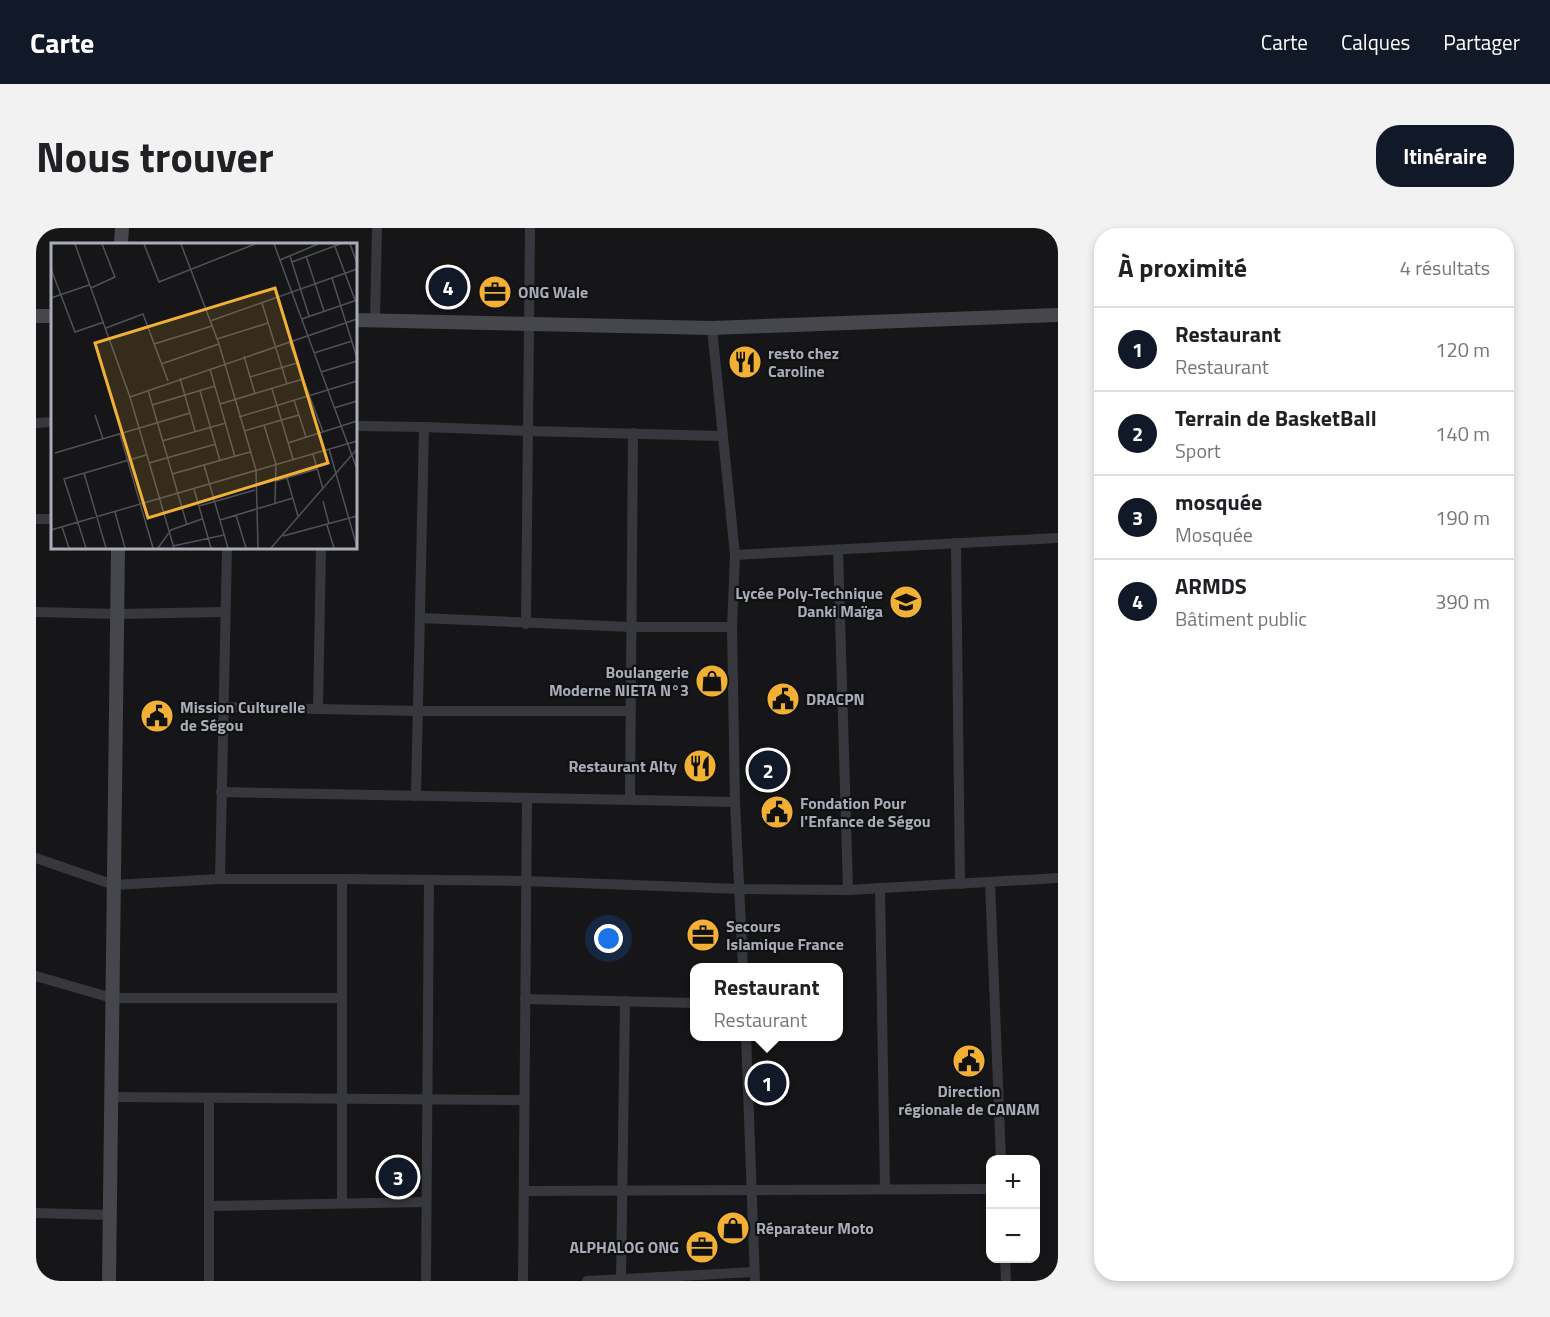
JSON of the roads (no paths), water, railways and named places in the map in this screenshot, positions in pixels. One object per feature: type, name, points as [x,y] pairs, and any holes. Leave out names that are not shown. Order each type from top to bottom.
[{"type":"street","points":[[121,243],[122,228]]},
{"type":"street","points":[[375,320],[377,228]]},
{"type":"street","points":[[526,624],[530,228]]},
{"type":"street","points":[[357,320],[712,328],[1058,315]]},
{"type":"street","points":[[712,328],[735,555],[732,627],[735,802],[743,963]]},
{"type":"street","points":[[36,423],[51,422]]},
{"type":"street","points":[[357,426],[722,436]]},
{"type":"street","points":[[416,796],[424,427]]},
{"type":"street","points":[[630,800],[633,432]]},
{"type":"street","points":[[735,555],[1058,537]]},
{"type":"street","points":[[956,543],[960,884]]},
{"type":"street","points":[[109,1281],[118,549]]},
{"type":"street","points":[[220,879],[220,792],[227,549]]},
{"type":"street","points":[[318,708],[321,549]]},
{"type":"street","points":[[838,549],[848,890]]},
{"type":"street","points":[[36,612],[117,614],[225,612]]},
{"type":"street","points":[[420,618],[526,624],[732,627]]},
{"type":"street","points":[[223,707],[419,711],[631,711]]},
{"type":"street","points":[[220,792],[735,802]]},
{"type":"street","points":[[523,1281],[527,798]]},
{"type":"street","points":[[36,858],[114,885],[220,879],[342,879],[525,881],[740,889],[848,890],[1058,878]]},
{"type":"street","points":[[342,879],[342,1203]]},
{"type":"street","points":[[426,1281],[429,880]]},
{"type":"street","points":[[990,882],[1001,1155]]},
{"type":"street","points":[[880,888],[885,1189]]},
{"type":"street","points":[[36,976],[112,998],[342,999]]},
{"type":"street","points":[[525,999],[690,1003]]},
{"type":"street","points":[[621,1279],[625,1001]]},
{"type":"street","points":[[587,1281],[755,1276],[746,1041]]},
{"type":"street","points":[[111,1097],[524,1100]]},
{"type":"street","points":[[209,1098],[209,1281]]},
{"type":"street","points":[[524,1191],[986,1189]]},
{"type":"street","points":[[208,1206],[426,1202]]},
{"type":"street","points":[[36,1213],[109,1215]]},
{"type":"street","points":[[1005,1263],[1006,1281]]},
{"type":"place","name":"ARMDS","points":[[448,287]]},
{"type":"place","name":"ONG Wale","points":[[495,292]]},
{"type":"place","name":"resto chez Caroline","points":[[745,362]]},
{"type":"place","name":"Lycée Poly-Technique Danki Maïga","points":[[906,602]]},
{"type":"place","name":"Boulangerie Moderne NIETA N°3","points":[[712,681]]},
{"type":"place","name":"DRACPN","points":[[783,699]]},
{"type":"place","name":"Mission Culturelle de Ségou","points":[[157,716]]},
{"type":"place","name":"Restaurant Alty","points":[[700,766]]},
{"type":"place","name":"Terrain de BasketBall","points":[[768,770]]},
{"type":"place","name":"Fondation Pour l'Enfance de Ségou","points":[[777,812]]},
{"type":"place","name":"Secours Islamique France","points":[[703,935]]},
{"type":"place","name":"Direction régionale de CANAM","points":[[969,1061]]},
{"type":"place","name":"Restaurant","points":[[767,1083]]},
{"type":"place","name":"mosquée","points":[[398,1177]]},
{"type":"place","name":"Réparateur Moto","points":[[733,1228]]},
{"type":"place","name":"ALPHALOG ONG","points":[[702,1247]]}]
